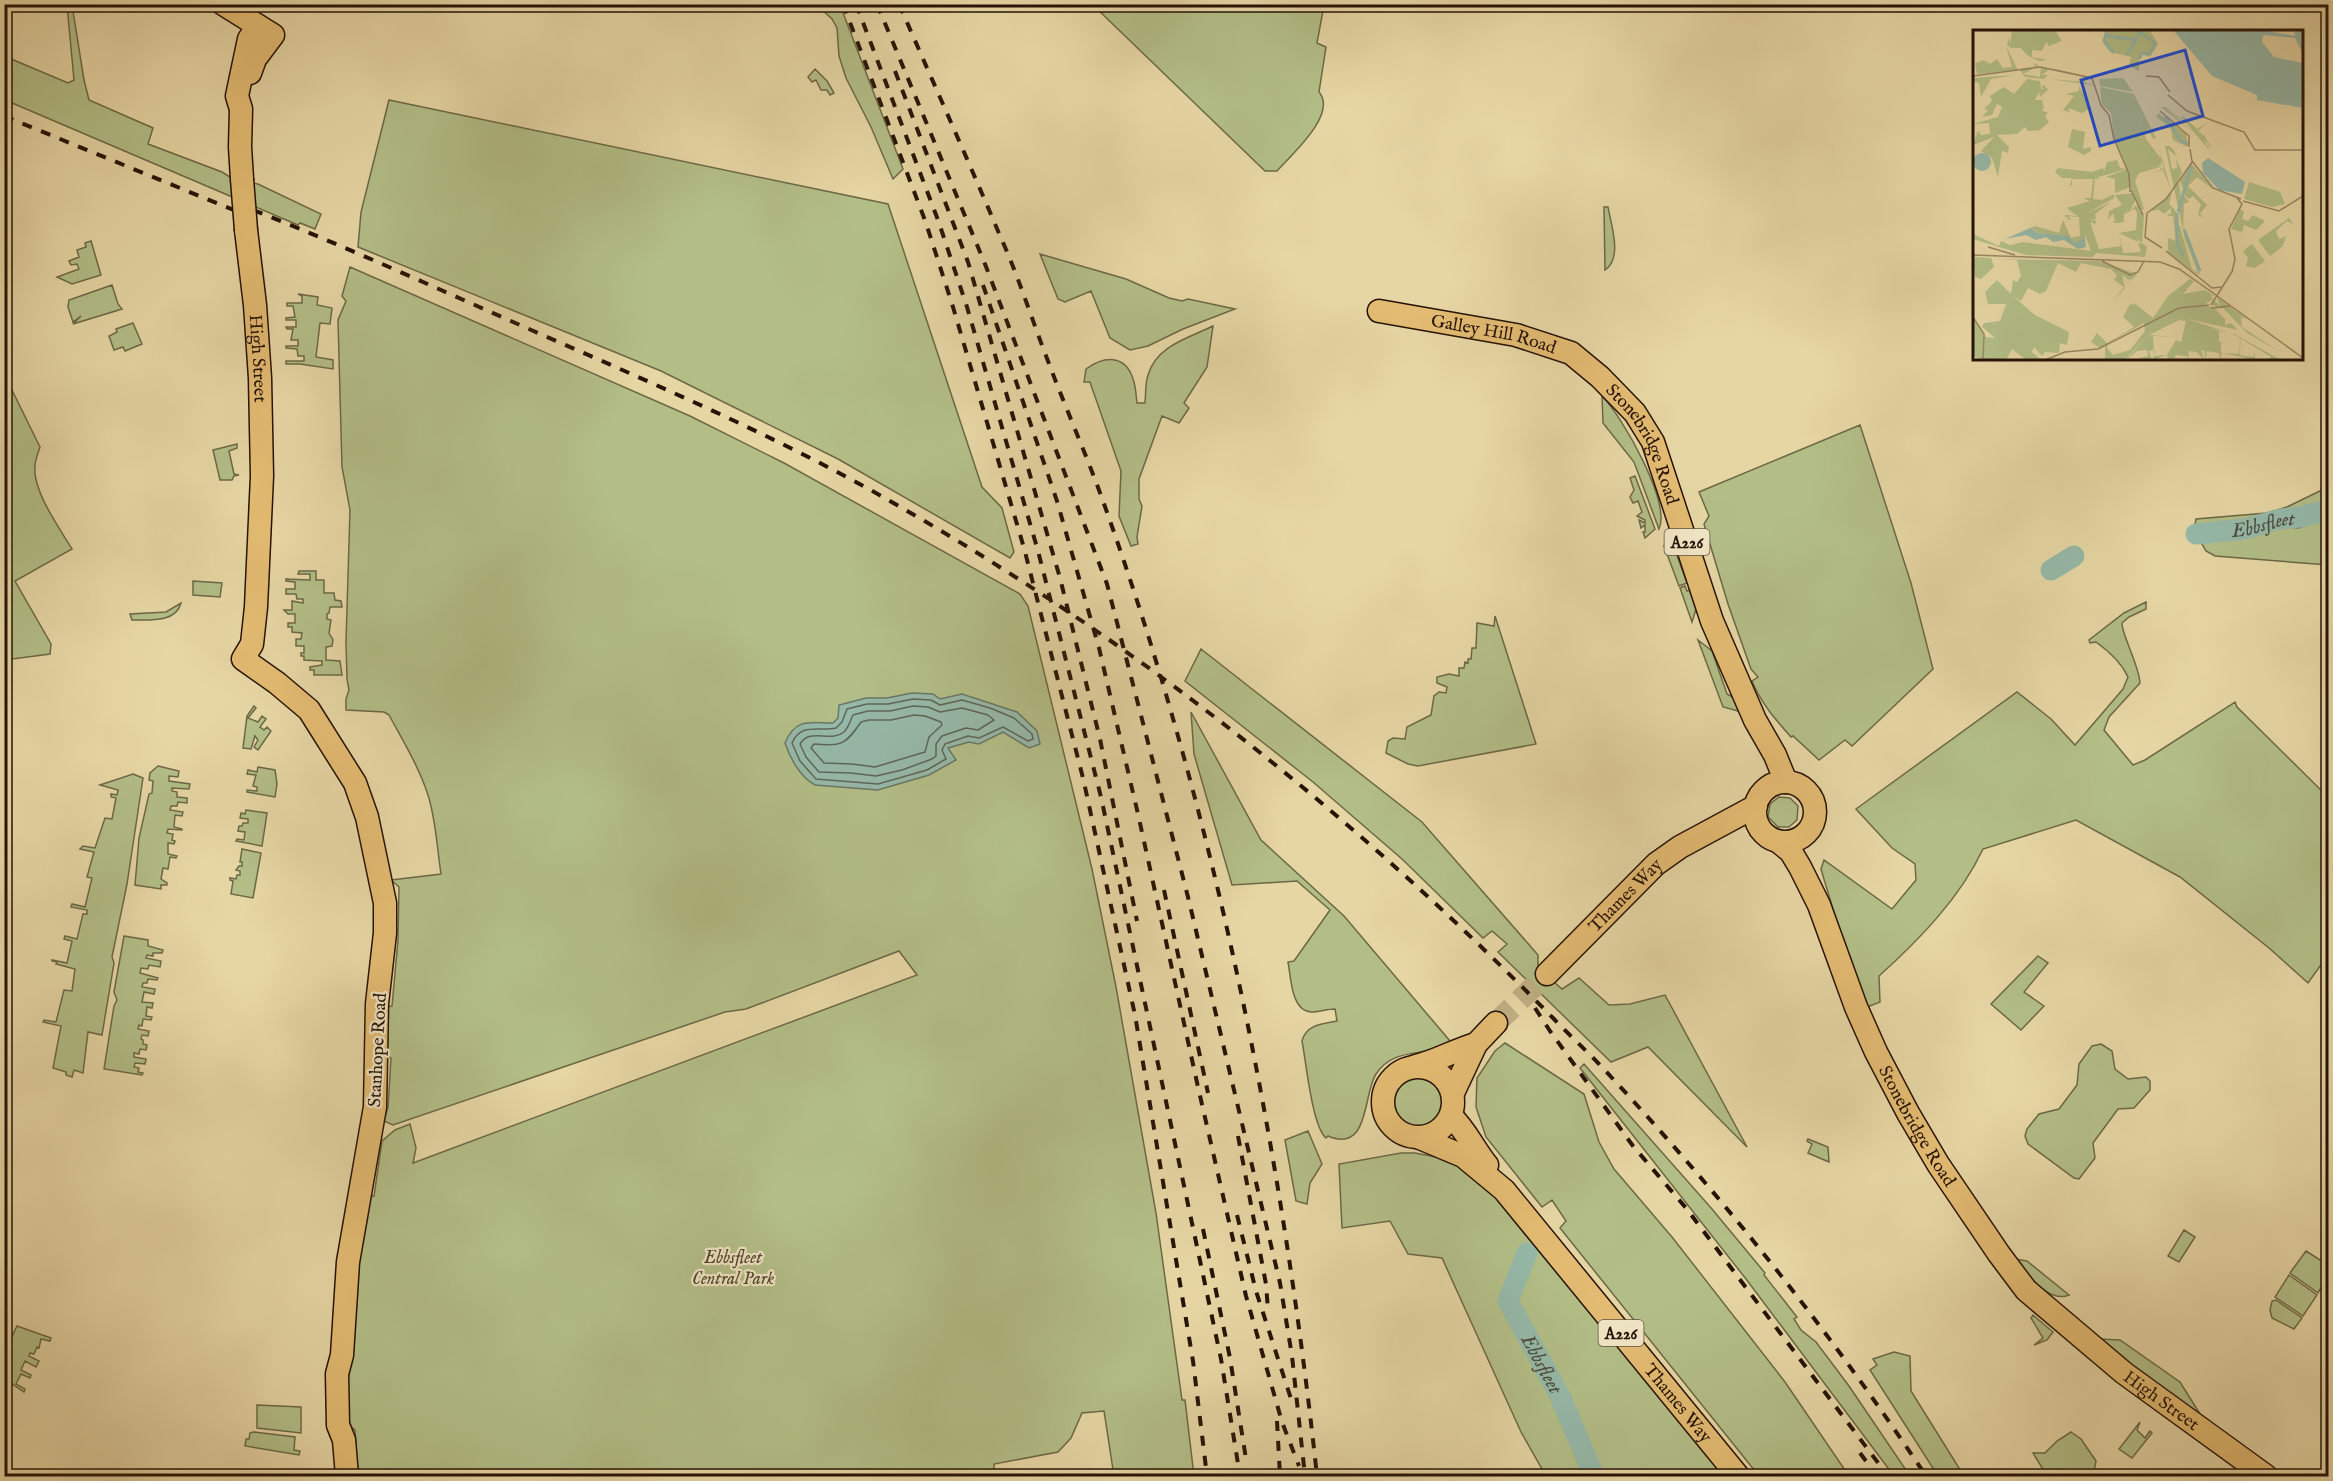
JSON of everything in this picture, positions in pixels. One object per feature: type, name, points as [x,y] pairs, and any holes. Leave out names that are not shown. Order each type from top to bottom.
[{"type":"main road","points":[[223,4],[261,28]]},
{"type":"main road","name":"High Street","points":[[251,657],[256,607],[262,480],[261,393],[255,305],[242,179],[241,109],[237,96],[240,75],[238,69],[261,28]]},
{"type":"main road","name":"High Street","points":[[241,109],[261,28]]},
{"type":"main road","name":"Galley Hill Road","points":[[1379,311],[1516,335],[1571,353],[1599,376]]},
{"type":"main road","name":"Stonebridge Road","points":[[1599,376],[1635,413],[1653,442],[1712,621],[1755,720],[1775,755],[1778,785]]},
{"type":"main road","name":"Stanhope Road","points":[[251,657],[306,708],[358,789],[367,818],[386,907],[377,1004],[375,1107],[348,1262],[342,1355],[337,1374],[338,1425],[344,1440],[346,1476]]},
{"type":"main road","points":[[1778,785],[1803,788],[1812,798],[1815,817],[1809,830],[1799,839],[1771,837],[1755,815],[1756,806],[1763,792],[1778,785]]},
{"type":"main road","name":"Thames Way","points":[[1547,974],[1656,864],[1680,847],[1756,806]]},
{"type":"main road","name":"Thames Way","points":[[1713,830],[1738,829],[1771,837]]},
{"type":"main road","name":"Stonebridge Road","points":[[1809,830],[1810,853],[1819,905]]},
{"type":"main road","name":"Stonebridge Road","points":[[1771,837],[1791,852],[1800,867],[1819,905],[1856,1007],[1876,1052],[1938,1164],[2026,1290],[2060,1318]]},
{"type":"main road","name":"A226","points":[[1451,1116],[1452,1093],[1476,1044],[1496,1023]]},
{"type":"main road","name":"A226","points":[[1420,1138],[1409,1136],[1395,1129],[1386,1117],[1383,1107],[1384,1093],[1389,1082],[1402,1071],[1476,1044]]},
{"type":"main road","points":[[1415,1066],[1436,1071],[1446,1080],[1452,1093]]},
{"type":"main road","points":[[1420,1138],[1440,1129],[1451,1116]]},
{"type":"main road","name":"Thames Way","points":[[1451,1116],[1460,1124],[1475,1149],[1501,1180],[1504,1190]]},
{"type":"main road","name":"Thames Way","points":[[1420,1138],[1463,1156],[1504,1190],[1738,1476]]},
{"type":"main road","name":"High Street","points":[[2060,1318],[2124,1373],[2266,1476]]},
{"type":"green space","points":[[67,5],[72,5],[89,100],[153,128],[148,144],[222,172],[233,179],[258,184],[321,214],[315,229],[300,223],[298,225],[5,100],[4,56],[68,83],[74,80]]},
{"type":"green space","points":[[817,5],[840,5],[903,169],[893,179],[871,127],[846,78],[839,56],[837,28],[832,19]]},
{"type":"green space","points":[[1093,5],[1324,5],[1317,43],[1326,47],[1319,92],[1323,101],[1322,111],[1318,122],[1277,171],[1265,171]]},
{"type":"green space","points":[[815,69],[827,81],[834,93],[830,95],[827,90],[821,90],[816,80],[812,82],[808,77]]},
{"type":"green space","points":[[389,100],[888,204],[982,487],[1002,508],[1014,552],[1010,558],[838,459],[661,371],[358,247],[361,212]]},
{"type":"green space","points":[[1604,207],[1608,207],[1615,250],[1610,265],[1605,270]]},
{"type":"green space","points":[[91,241],[101,275],[72,284],[57,277],[79,269],[77,264],[71,265],[69,261],[79,257],[77,250],[86,247],[85,243]]},
{"type":"green space","points":[[1040,254],[1126,279],[1169,298],[1182,301],[1188,299],[1235,309],[1183,329],[1148,346],[1130,350],[1110,338],[1091,291],[1065,302],[1058,299]]},
{"type":"green space","name":"Ebbsfleet Central Park","points":[[350,267],[690,416],[784,463],[1020,594],[1028,606],[1092,869],[1116,987],[1156,1213],[1182,1400],[1185,1400],[1194,1476],[1114,1476],[1104,1411],[1082,1413],[1071,1438],[1058,1452],[994,1464],[994,1476],[358,1476],[355,1430],[348,1425],[351,1339],[369,1197],[374,1196],[382,1141],[395,1130],[410,1124],[416,1148],[413,1163],[917,975],[899,951],[746,1009],[725,1012],[393,1125],[384,1121],[388,1107],[391,1058],[387,1055],[386,1007],[392,1006],[398,940],[399,887],[391,880],[441,874],[435,824],[428,795],[415,764],[389,715],[384,712],[346,710],[349,690],[346,642],[350,510],[342,467],[338,320],[346,301],[342,296]]},
{"type":"green space","points":[[112,285],[122,309],[73,324],[81,316],[73,322],[68,307],[69,300]]},
{"type":"green space","points":[[298,294],[318,297],[317,305],[332,308],[330,324],[320,323],[316,357],[333,360],[333,369],[286,364],[286,361],[304,361],[304,356],[298,356],[297,349],[286,348],[286,346],[298,346],[298,340],[291,340],[293,329],[286,327],[296,327],[296,320],[286,320],[286,318],[295,317],[293,306],[287,306],[287,303],[302,303],[302,296]]},
{"type":"green space","points":[[133,323],[142,344],[125,351],[123,347],[114,350],[109,336],[117,332],[116,329]]},
{"type":"green space","points":[[1213,326],[1207,367],[1184,403],[1189,408],[1179,423],[1162,416],[1139,479],[1139,499],[1142,506],[1138,544],[1131,546],[1119,516],[1121,471],[1090,382],[1084,382],[1086,369],[1107,360],[1119,361],[1125,365],[1133,379],[1137,403],[1145,403],[1148,375],[1159,356],[1166,349],[1184,339]]},
{"type":"green space","points":[[4,370],[40,447],[36,459],[35,476],[42,498],[72,549],[15,581],[51,644],[50,654],[5,660]]},
{"type":"green space","points":[[1602,396],[1621,421],[1652,480],[1661,516],[1659,529],[1634,462],[1603,423]]},
{"type":"green space","points":[[1860,425],[1911,583],[1933,669],[1852,746],[1845,740],[1819,760],[1779,724],[1764,704],[1752,681],[1758,677],[1751,669],[1728,604],[1704,524],[1709,516],[1699,492]]},
{"type":"green space","points":[[237,444],[237,448],[229,451],[234,474],[239,475],[234,476],[232,480],[220,480],[213,450]]},
{"type":"green space","points":[[1635,476],[1655,529],[1645,538],[1643,532],[1645,532],[1645,525],[1641,528],[1639,520],[1645,523],[1645,520],[1637,516],[1642,512],[1638,501],[1633,503],[1630,497],[1634,490],[1630,478]]},
{"type":"green space","points":[[2328,487],[2328,565],[2215,556],[2206,551],[2194,530],[2196,519],[2267,513],[2287,507]]},
{"type":"green space","points":[[1664,546],[1675,550],[1687,583],[1679,586]]},
{"type":"green space","points":[[299,571],[316,571],[316,580],[324,580],[324,593],[334,593],[335,600],[341,601],[342,607],[330,607],[327,614],[327,619],[331,620],[329,633],[333,640],[332,646],[326,647],[326,660],[340,661],[342,675],[314,675],[314,670],[310,670],[310,667],[322,665],[322,661],[304,660],[301,653],[304,653],[304,646],[296,646],[296,639],[301,639],[302,633],[292,632],[292,627],[288,627],[288,623],[295,623],[295,614],[288,614],[284,610],[292,610],[292,601],[303,603],[303,599],[297,599],[296,594],[286,594],[286,589],[295,589],[295,582],[286,581],[286,579],[310,580],[310,574],[298,574]]},
{"type":"green space","points":[[193,581],[222,583],[220,597],[193,595]]},
{"type":"green space","points":[[1685,586],[1687,591],[1690,590],[1696,609],[1692,622],[1680,588]]},
{"type":"green space","points":[[2146,602],[2146,609],[2122,623],[2140,683],[2109,717],[2104,730],[2133,765],[2145,760],[2235,702],[2237,707],[2328,797],[2328,955],[2308,983],[2269,948],[2180,877],[2076,820],[1983,849],[1951,901],[1909,948],[1879,976],[1880,1002],[1867,1007],[1843,942],[1823,876],[1821,869],[1824,860],[1892,909],[1916,880],[1915,864],[1892,848],[1856,809],[2017,692],[2051,719],[2075,745],[2123,689],[2128,677],[2110,654],[2096,642],[2090,643],[2089,640],[2124,613]]},
{"type":"green space","points":[[181,603],[174,614],[161,619],[132,620],[130,614],[166,612]]},
{"type":"green space","points":[[1495,616],[1536,744],[1418,766],[1408,764],[1386,753],[1388,741],[1393,738],[1405,739],[1407,727],[1431,715],[1434,696],[1439,692],[1446,693],[1447,687],[1437,683],[1437,677],[1449,674],[1459,676],[1459,668],[1464,668],[1465,662],[1468,663],[1468,659],[1471,659],[1472,648],[1476,648],[1477,623],[1494,626]]},
{"type":"green space","points":[[1698,640],[1712,651],[1727,694],[1736,701],[1738,711],[1723,707]]},
{"type":"green space","points":[[1201,649],[1422,822],[1538,955],[1538,968],[1562,989],[1579,978],[1609,1005],[1630,1004],[1665,995],[1747,1147],[1648,1047],[1611,1062],[1498,952],[1507,944],[1492,931],[1483,938],[1402,859],[1313,782],[1185,681]]},
{"type":"green space","points":[[254,706],[256,708],[248,718],[258,722],[262,716],[266,719],[260,727],[264,730],[267,727],[271,731],[258,750],[254,747],[258,740],[255,736],[251,749],[243,748],[247,716]]},
{"type":"green space","points":[[1191,712],[1261,840],[1344,916],[1450,1041],[1431,1050],[1392,1059],[1384,1065],[1376,1074],[1363,1119],[1351,1137],[1342,1139],[1328,1136],[1326,1138],[1321,1131],[1313,1107],[1302,1041],[1311,1028],[1337,1021],[1335,1009],[1311,1012],[1299,1006],[1293,992],[1288,962],[1294,961],[1330,910],[1297,881],[1232,885],[1194,754]]},
{"type":"green space","points":[[158,766],[179,771],[178,777],[169,776],[169,781],[190,784],[189,789],[172,788],[172,791],[177,792],[177,797],[187,798],[187,803],[178,802],[177,806],[171,806],[170,810],[183,812],[182,816],[175,815],[174,827],[182,830],[168,829],[167,833],[173,834],[172,840],[175,841],[174,844],[168,843],[168,854],[177,856],[176,858],[170,857],[168,869],[163,868],[161,879],[167,885],[161,885],[161,889],[135,885],[139,838],[149,794],[152,793],[153,781],[149,780],[150,773]]},
{"type":"green space","points":[[258,767],[275,770],[277,784],[275,797],[247,792],[247,790],[257,791],[257,787],[253,786],[256,775],[247,774],[248,770],[257,772]]},
{"type":"green space","points":[[133,774],[143,778],[127,884],[112,957],[114,963],[102,1035],[88,1032],[83,1073],[74,1070],[72,1077],[66,1075],[66,1072],[53,1068],[61,1026],[43,1022],[44,1020],[56,1022],[64,990],[72,991],[75,969],[56,964],[57,962],[52,960],[67,963],[72,941],[64,939],[65,936],[77,939],[83,914],[87,914],[87,910],[71,907],[72,904],[85,907],[92,878],[87,877],[94,852],[80,849],[83,846],[95,848],[105,818],[112,819],[116,798],[111,797],[111,794],[117,795],[118,790],[100,785]]},
{"type":"green space","points":[[1779,797],[1790,798],[1798,806],[1797,820],[1789,827],[1778,827],[1768,817],[1770,804]]},
{"type":"green space","points":[[246,810],[267,813],[262,846],[236,841],[237,839],[244,840],[245,832],[238,831],[239,826],[248,823],[248,819],[240,818],[241,813],[245,814]]},
{"type":"green space","points":[[242,849],[261,853],[253,898],[231,894],[233,881],[230,878],[236,879],[237,875],[240,875],[240,871],[236,870],[242,866],[240,862]]},
{"type":"green space","points":[[124,936],[148,940],[148,946],[163,950],[162,953],[153,953],[153,956],[147,955],[146,958],[161,961],[160,967],[149,965],[148,969],[141,968],[140,973],[158,978],[157,980],[148,979],[142,987],[155,989],[154,994],[144,992],[142,1002],[153,1003],[152,1008],[147,1007],[146,1016],[152,1017],[151,1020],[143,1019],[142,1026],[139,1025],[138,1029],[149,1031],[148,1036],[142,1035],[141,1039],[143,1044],[147,1045],[146,1050],[140,1049],[139,1054],[134,1053],[134,1057],[146,1059],[145,1064],[135,1063],[134,1067],[139,1068],[138,1072],[143,1073],[142,1075],[104,1069],[114,1006],[117,1000],[114,992]]},
{"type":"green space","points":[[2038,956],[2048,963],[2024,992],[2044,1006],[2021,1030],[1991,1004]]},
{"type":"green space","points":[[1505,1043],[1584,1094],[1599,1142],[1614,1169],[1672,1237],[1785,1382],[1849,1476],[1759,1476],[1560,1228],[1566,1221],[1552,1200],[1542,1207],[1486,1137],[1476,1107],[1477,1078],[1495,1051]]},
{"type":"green space","points":[[2101,1044],[2112,1051],[2115,1069],[2128,1079],[2146,1077],[2150,1081],[2150,1090],[2134,1108],[2118,1109],[2093,1143],[2095,1158],[2079,1179],[2074,1178],[2028,1144],[2025,1136],[2027,1129],[2039,1114],[2059,1109],[2077,1085],[2079,1064],[2092,1046]]},
{"type":"green space","points":[[1584,1064],[1712,1209],[1765,1273],[1764,1275],[1797,1317],[1794,1319],[1801,1330],[1816,1342],[1849,1386],[1910,1476],[1894,1476],[1746,1279],[1580,1068]]},
{"type":"green space","points":[[1419,1077],[1433,1081],[1440,1088],[1444,1102],[1440,1116],[1433,1123],[1419,1127],[1405,1123],[1398,1116],[1394,1102],[1398,1088],[1405,1081]]},
{"type":"green space","points":[[1308,1131],[1322,1164],[1310,1183],[1307,1204],[1296,1201],[1285,1140]]},
{"type":"green space","points":[[1808,1139],[1828,1147],[1829,1162],[1808,1153],[1812,1144],[1807,1141]]},
{"type":"green space","points":[[1401,1153],[1415,1153],[1467,1163],[1730,1476],[1546,1476],[1521,1432],[1442,1258],[1408,1254],[1390,1221],[1342,1228],[1339,1164]]},
{"type":"green space","points":[[2184,1230],[2195,1237],[2179,1262],[2168,1256]]},
{"type":"green space","points":[[2306,1251],[2328,1265],[2328,1276],[2318,1293],[2290,1273]]},
{"type":"green space","points":[[2015,1259],[2027,1261],[2069,1295],[2061,1297],[2046,1291]]},
{"type":"green space","points":[[2289,1275],[2317,1295],[2303,1316],[2275,1297]]},
{"type":"green space","points":[[2276,1300],[2302,1318],[2294,1329],[2272,1318],[2270,1310],[2272,1301]]},
{"type":"green space","points":[[2033,1315],[2053,1332],[2047,1340],[2034,1345],[2043,1338],[2031,1318]]},
{"type":"green space","points":[[17,1326],[51,1338],[50,1341],[41,1339],[39,1348],[37,1347],[34,1354],[30,1353],[29,1356],[39,1361],[36,1367],[25,1361],[21,1370],[31,1375],[30,1378],[21,1374],[16,1384],[25,1389],[24,1392],[5,1379],[5,1351]]},
{"type":"green space","points":[[2099,1339],[2120,1340],[2180,1382],[2205,1422],[2193,1415]]},
{"type":"green space","points":[[1894,1352],[1910,1356],[1911,1391],[1964,1476],[1938,1476],[1870,1370],[1877,1365],[1873,1359]]},
{"type":"green space","points":[[257,1405],[301,1407],[301,1433],[257,1428]]},
{"type":"green space","points":[[2140,1422],[2137,1430],[2145,1438],[2150,1431],[2152,1433],[2132,1458],[2119,1449]]},
{"type":"green space","points":[[2071,1432],[2081,1439],[2096,1461],[2093,1476],[2047,1476],[2033,1453],[2045,1453]]},
{"type":"green space","points":[[250,1433],[295,1437],[294,1450],[300,1451],[299,1455],[245,1446],[246,1439],[249,1439]]},
{"type":"water","points":[[2328,503],[2328,518],[2298,528],[2281,526],[2280,519],[2283,515],[2295,515]]},
{"type":"water","points":[[912,693],[933,694],[940,699],[962,694],[1017,712],[1037,731],[1040,744],[1029,748],[1003,732],[979,744],[969,742],[948,748],[956,760],[929,775],[878,790],[815,785],[796,767],[785,743],[799,725],[811,722],[833,723],[838,718],[839,705],[866,698],[887,698]]},
{"type":"waterway","name":"Ebbsfleet","points":[[2196,534],[2245,529],[2280,519],[2328,510]]},
{"type":"waterway","name":"Ebbsfleet","points":[[2051,570],[2074,556]]},
{"type":"waterway","name":"Ebbsfleet","points":[[1527,1253],[1508,1301],[1560,1396],[1594,1476]]},
{"type":"tunnel","points":[[1496,1023],[1547,974]]},
{"type":"railway","points":[[843,4],[926,223],[953,307],[1024,548],[1083,778],[1135,1015],[1193,1361],[1207,1476]]},
{"type":"railway","points":[[856,4],[938,220],[967,307],[1038,551],[1101,797],[1221,1359],[1240,1476]]},
{"type":"railway","points":[[877,4],[985,264],[1107,584],[1188,897],[1280,1283],[1292,1356],[1305,1476]]},
{"type":"railway","points":[[899,4],[1008,253],[1093,474],[1140,610],[1177,731],[1238,977],[1263,1101],[1284,1226],[1317,1476]]},
{"type":"railway","points":[[895,71],[968,262],[1060,578],[1100,739],[1137,921]]},
{"type":"railway","points":[[4,116],[236,211]]},
{"type":"railway","points":[[253,210],[358,253],[623,370],[762,434],[852,480],[987,559],[1161,677],[1324,805],[1403,874],[1479,945],[1600,1065],[1688,1163],[1772,1264],[1851,1368],[1926,1476]]},
{"type":"railway","points":[[983,285],[1057,501],[1099,648],[1246,1296],[1282,1422],[1299,1466]]},
{"type":"railway","points":[[1164,890],[1208,1093]]},
{"type":"railway","points":[[1535,1008],[1633,1146],[1686,1208],[1888,1476]]},
{"type":"railway","points":[[1238,1136],[1266,1284],[1268,1310]]},
{"type":"railway","points":[[1237,1215],[1256,1291],[1292,1402]]},
{"type":"railway","points":[[1203,1229],[1230,1358],[1246,1459]]},
{"type":"railway","points":[[1277,1421],[1280,1476]]},
{"type":"railway","points":[[1860,1453],[1877,1476]]}]
